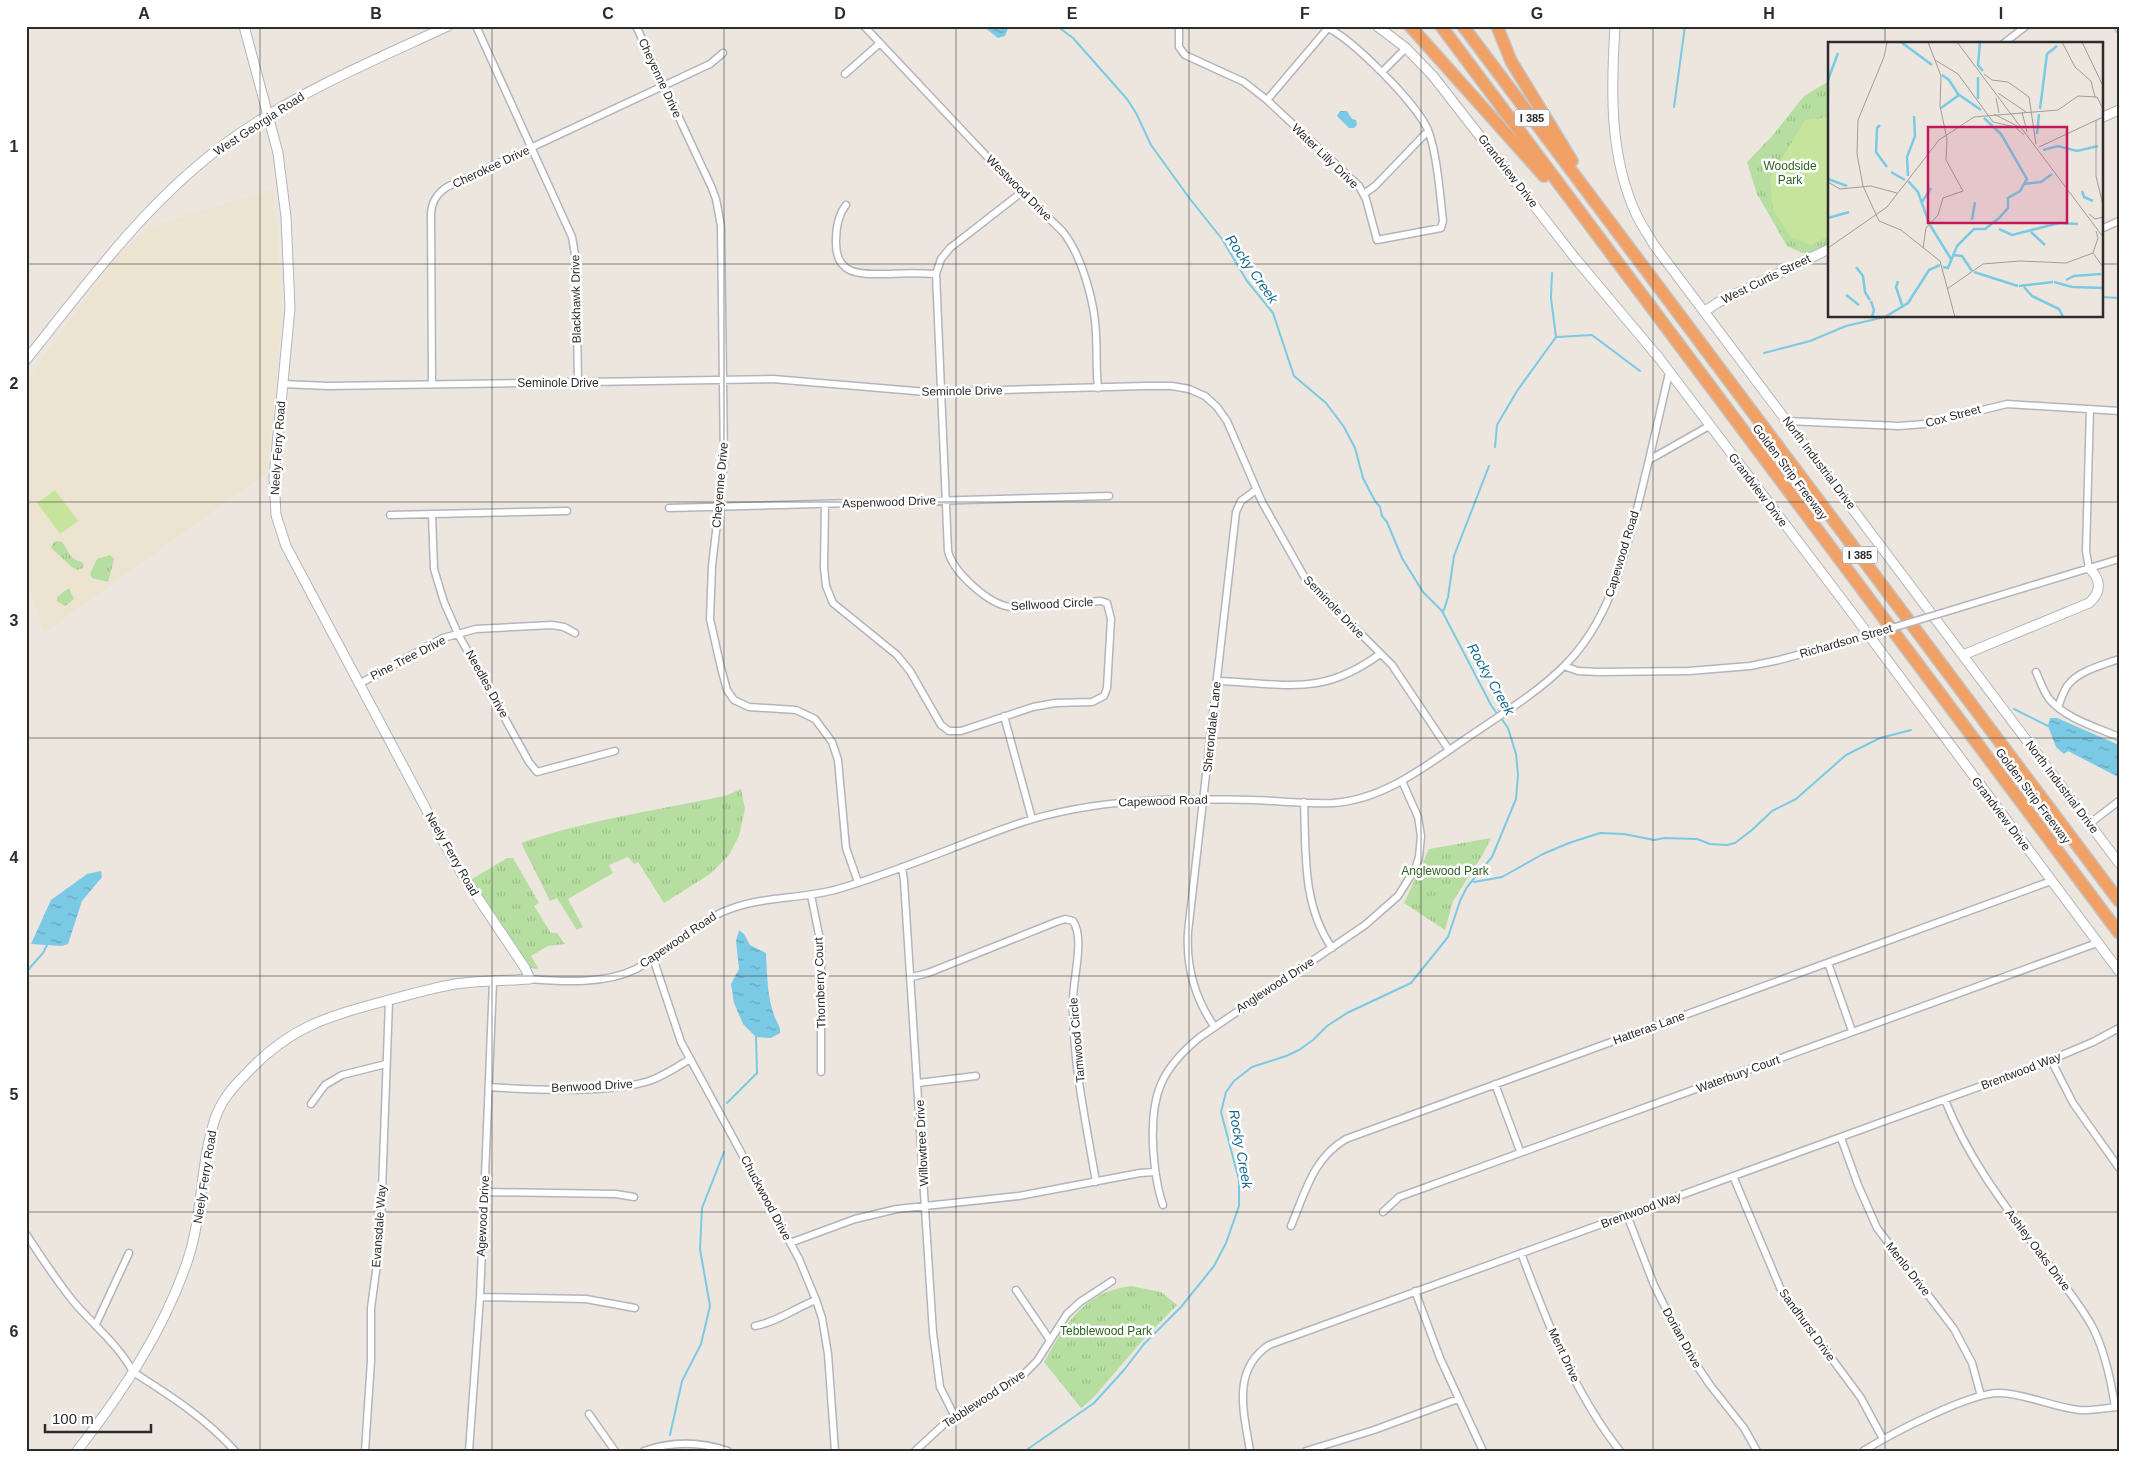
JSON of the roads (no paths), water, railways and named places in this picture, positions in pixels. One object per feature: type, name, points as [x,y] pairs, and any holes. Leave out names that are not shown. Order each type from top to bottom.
[{"type":"highway","points":[[1410,26],[1470,96],[1589,226]]},
{"type":"highway","name":"Golden Strip Freeway","points":[[1441,26],[2119,933]]},
{"type":"highway","name":"Golden Strip Freeway","points":[[1463,26],[2119,900]]},
{"type":"highway","points":[[1497,26],[1511,61],[1601,210]]},
{"type":"street","name":"Neely Ferry Road","points":[[77,1451],[133,1372],[160,1325],[188,1260],[198,1222],[212,1128],[226,1097],[258,1061],[298,1032],[336,1014],[449,985],[530,980],[525,968],[462,874],[286,546],[278,523],[274,497],[274,477],[290,308],[286,217],[278,152],[244,26]]},
{"type":"street","name":"West Georgia Road","points":[[26,360],[125,238],[160,200],[204,160],[235,136],[324,83],[448,26]]},
{"type":"street","name":"Blackhawk Drive","points":[[476,26],[575,248],[578,382]]},
{"type":"street","name":"Cheyenne Drive","points":[[636,26],[711,186],[719,213],[722,250],[724,462],[712,574],[710,618],[727,690],[734,700],[749,707],[801,711],[815,719],[829,735],[838,760],[846,848],[858,882]]},
{"type":"street","name":"Westwood Drive","points":[[864,26],[1022,192],[1063,232],[1076,255],[1095,315],[1098,388]]},
{"type":"street","name":"Water Lilly Drive","points":[[1178,26],[1179,47],[1185,55],[1244,82],[1267,100],[1359,186],[1364,194],[1377,240],[1441,228],[1444,220],[1428,131],[1421,115],[1382,72],[1326,27]]},
{"type":"street","name":"Grandview Drive","points":[[1377,26],[1406,48],[1434,76],[1576,258],[1659,358],[1850,610],[2119,971]]},
{"type":"street","name":"North Industrial Drive","points":[[1615,26],[1612,79],[1615,140],[1624,182],[1637,216],[1654,246],[1705,311],[2119,863]]},
{"type":"street","points":[[2006,42],[2026,26]]},
{"type":"street","points":[[1267,100],[1326,27]]},
{"type":"street","points":[[846,74],[880,43]]},
{"type":"street","points":[[1382,72],[1406,48]]},
{"type":"street","name":"Cherokee Drive","points":[[432,384],[431,213],[433,202],[438,194],[446,187],[710,64],[722,53]]},
{"type":"street","points":[[2102,118],[2119,110]]},
{"type":"street","points":[[1364,194],[1375,186],[1428,131]]},
{"type":"street","name":"Sellwood Circle","points":[[825,504],[824,568],[826,586],[833,603],[897,655],[910,671],[941,725],[946,730],[961,731],[1033,708],[1056,703],[1092,702],[1104,696],[1107,688],[1110,609],[1107,603],[1102,601],[1011,607],[992,601],[959,573],[951,562],[948,551],[936,274],[941,259],[950,248],[1022,192]]},
{"type":"street","points":[[846,205],[838,219],[836,242],[837,256],[846,268],[860,274],[936,274]]},
{"type":"street","points":[[2102,229],[2119,221]]},
{"type":"street","name":"West Curtis Street","points":[[1705,311],[1717,303],[1828,249]]},
{"type":"street","name":"Capewood Road","points":[[530,980],[607,978],[632,970],[653,958],[702,922],[729,909],[753,902],[811,895],[838,889],[1032,819],[1064,810],[1130,801],[1334,802],[1357,799],[1383,791],[1402,781],[1536,690],[1564,666],[1594,628],[1610,595],[1629,539],[1669,373]]},
{"type":"street","name":"Seminole Drive","points":[[283,384],[786,379],[906,391],[942,392],[1172,386],[1189,389],[1205,396],[1227,420],[1256,490],[1304,578],[1395,670],[1449,750]]},
{"type":"street","name":"Cox Street","points":[[1787,421],[1899,426],[1947,420],[1986,408],[2007,404],[2119,411]]},
{"type":"street","points":[[1963,655],[2089,603],[2096,597],[2099,587],[2098,578],[2089,568],[2086,551],[2090,408]]},
{"type":"street","points":[[1649,460],[1710,426]]},
{"type":"street","name":"Sherondale Lane","points":[[1214,1026],[1203,1010],[1190,975],[1188,932],[1236,512],[1241,502],[1256,490]]},
{"type":"street","name":"Aspenwood Drive","points":[[669,508],[1108,496]]},
{"type":"street","points":[[390,515],[567,511]]},
{"type":"street","name":"Needles Drive","points":[[432,514],[433,558],[437,581],[444,602],[458,634],[529,762],[537,772],[616,751]]},
{"type":"street","name":"Richardson Street","points":[[1564,666],[1578,671],[1598,672],[1725,669],[1778,660],[1842,643],[2119,559]]},
{"type":"street","name":"Pine Tree Drive","points":[[359,684],[443,638],[458,634],[493,627],[552,625],[564,627],[575,633]]},
{"type":"street","points":[[1217,681],[1289,686],[1314,685],[1348,674],[1380,654]]},
{"type":"street","points":[[2058,707],[2067,686],[2073,679],[2119,659]]},
{"type":"street","points":[[2036,672],[2049,699],[2058,707],[2069,715],[2119,737]]},
{"type":"street","points":[[1004,716],[1032,819]]},
{"type":"street","name":"Anglewood Drive","points":[[1163,1205],[1155,1172],[1152,1123],[1154,1103],[1160,1085],[1176,1057],[1214,1026],[1365,925],[1390,904],[1405,887],[1415,869],[1421,846],[1420,826],[1402,781]]},
{"type":"street","points":[[2090,824],[2119,801]]},
{"type":"street","points":[[1304,802],[1307,879],[1311,902],[1318,924],[1332,948]]},
{"type":"street","name":"Willowtree Drive","points":[[902,867],[912,977],[938,1375],[946,1402],[954,1415]]},
{"type":"street","name":"Hatteras Lane","points":[[1290,1226],[1312,1174],[1322,1158],[1336,1145],[1365,1131],[2051,881]]},
{"type":"street","name":"Thornberry Court","points":[[811,895],[821,945],[821,1072]]},
{"type":"street","name":"Tamwood Circle","points":[[912,977],[928,973],[1056,922],[1065,919],[1073,921],[1079,933],[1072,1000],[1076,1052],[1096,1182]]},
{"type":"street","name":"Waterbury Court","points":[[1382,1212],[1399,1197],[2097,943]]},
{"type":"street","name":"Chuckwood Drive","points":[[653,958],[677,1035],[790,1242],[816,1300],[822,1318],[828,1354],[835,1451]]},
{"type":"street","points":[[1828,963],[1852,1031]]},
{"type":"street","name":"Agewood Drive","points":[[469,1451],[480,1297],[493,982]]},
{"type":"street","name":"Evansdale Way","points":[[365,1451],[371,1361],[371,1308],[377,1264],[380,1218],[389,1001]]},
{"type":"street","name":"Brentwood Way","points":[[1250,1451],[1242,1389],[1249,1365],[1262,1350],[1286,1338],[1945,1100],[2051,1060],[2119,1028]]},
{"type":"street","name":"Benwood Drive","points":[[489,1087],[590,1088],[639,1083],[651,1080],[690,1059]]},
{"type":"street","points":[[2051,1060],[2073,1103],[2119,1168]]},
{"type":"street","points":[[311,1104],[325,1085],[342,1075],[386,1064]]},
{"type":"street","points":[[918,1083],[976,1076]]},
{"type":"street","points":[[1495,1084],[1520,1152]]},
{"type":"street","name":"Ashley Oaks Drive","points":[[1945,1100],[1987,1183],[2073,1297],[2092,1327],[2106,1365],[2117,1407]]},
{"type":"street","name":"Menlo Drive","points":[[1841,1138],[1858,1185],[1877,1228],[1954,1329],[1972,1363],[1981,1396]]},
{"type":"street","points":[[790,1242],[868,1215],[926,1205],[1019,1196],[1140,1173],[1155,1172]]},
{"type":"street","name":"Sandhurst Drive","points":[[1733,1176],[1781,1290],[1861,1398],[1883,1439]]},
{"type":"street","points":[[484,1192],[616,1194],[634,1197]]},
{"type":"street","name":"Dorian Drive","points":[[1627,1215],[1657,1292],[1687,1350],[1710,1385],[1744,1428],[1757,1451]]},
{"type":"street","points":[[26,1234],[74,1302],[96,1324],[133,1372],[193,1412],[235,1451]]},
{"type":"street","points":[[96,1324],[128,1253]]},
{"type":"street","name":"Ment Drive","points":[[1521,1253],[1576,1383],[1596,1420],[1620,1451]]},
{"type":"street","name":"Tebblewood Drive","points":[[914,1451],[954,1415],[973,1407],[1020,1378],[1037,1361],[1073,1308],[1112,1281]]},
{"type":"street","points":[[1016,1290],[1050,1340]]},
{"type":"street","points":[[1415,1291],[1458,1399],[1483,1451]]},
{"type":"street","points":[[480,1297],[586,1299],[635,1308]]},
{"type":"street","points":[[755,1326],[768,1324],[802,1305],[816,1300]]},
{"type":"street","points":[[1863,1451],[1883,1439],[1981,1396],[1998,1393],[2010,1394],[2078,1410],[2117,1407]]},
{"type":"street","points":[[1306,1451],[1374,1430],[1458,1399]]},
{"type":"street","points":[[589,1414],[615,1451]]},
{"type":"street","points":[[644,1451],[664,1444],[678,1443],[712,1446],[728,1451]]},
{"type":"water","points":[[983,26],[1009,26],[1005,36],[998,38]]},
{"type":"water","points":[[1340,111],[1347,111],[1352,119],[1356,120],[1357,125],[1354,128],[1349,128],[1337,116]]},
{"type":"water","points":[[2050,718],[2057,718],[2119,745],[2119,776],[2068,751],[2064,754],[2056,747],[2048,726]]},
{"type":"water","points":[[101,871],[102,877],[82,901],[68,944],[62,946],[31,944],[51,900],[87,874]]},
{"type":"water","points":[[739,930],[744,934],[750,945],[766,953],[770,1000],[780,1031],[780,1033],[771,1038],[756,1037],[743,1024],[734,1003],[731,984],[739,969],[736,941]]},
{"type":"waterway","name":"Rocky Creek","points":[[1057,26],[1073,38],[1127,99],[1136,113],[1151,145],[1222,239],[1247,281],[1273,313],[1294,376],[1326,403],[1344,427],[1355,448],[1363,478],[1380,507],[1382,516],[1387,522],[1402,558],[1423,592],[1442,611],[1498,715]]},
{"type":"waterway","points":[[1674,107],[1685,26]]},
{"type":"waterway","points":[[1495,447],[1497,425],[1517,391],[1556,337],[1551,298],[1552,273]]},
{"type":"waterway","points":[[2102,297],[2119,298]]},
{"type":"waterway","points":[[1764,353],[1810,341],[1846,326],[1880,318]]},
{"type":"waterway","points":[[1557,337],[1592,335],[1640,371]]},
{"type":"waterway","points":[[1442,611],[1448,597],[1454,556],[1489,466]]},
{"type":"waterway","points":[[2014,709],[2048,726]]},
{"type":"waterway","name":"Rocky Creek","points":[[1025,1451],[1094,1403],[1124,1370],[1144,1344],[1181,1307],[1214,1266],[1226,1243],[1239,1206],[1239,1180],[1221,1112],[1226,1092],[1234,1081],[1252,1067],[1299,1050],[1313,1040],[1327,1026],[1347,1013],[1411,983],[1448,937],[1460,901],[1467,887],[1492,857],[1516,799],[1518,775],[1516,754],[1508,728],[1501,718]]},
{"type":"waterway","points":[[1474,882],[1502,877],[1543,854],[1600,833],[1624,834],[1654,840],[1664,838],[1697,839],[1710,844],[1727,845],[1735,843],[1772,811],[1796,799],[1846,755],[1880,738],[1911,730]]},
{"type":"waterway","points":[[26,972],[43,953],[47,945]]},
{"type":"waterway","points":[[727,1103],[757,1073],[756,1037]]},
{"type":"waterway","points":[[670,1435],[682,1381],[701,1344],[710,1306],[700,1249],[702,1208],[724,1152]]},
{"type":"park label","name":"Woodside Park","points":[[1790,173]]},
{"type":"park label","name":"Anglewood Park","points":[[1445,871]]},
{"type":"park label","name":"Tebblewood Park","points":[[1106,1331]]}]
